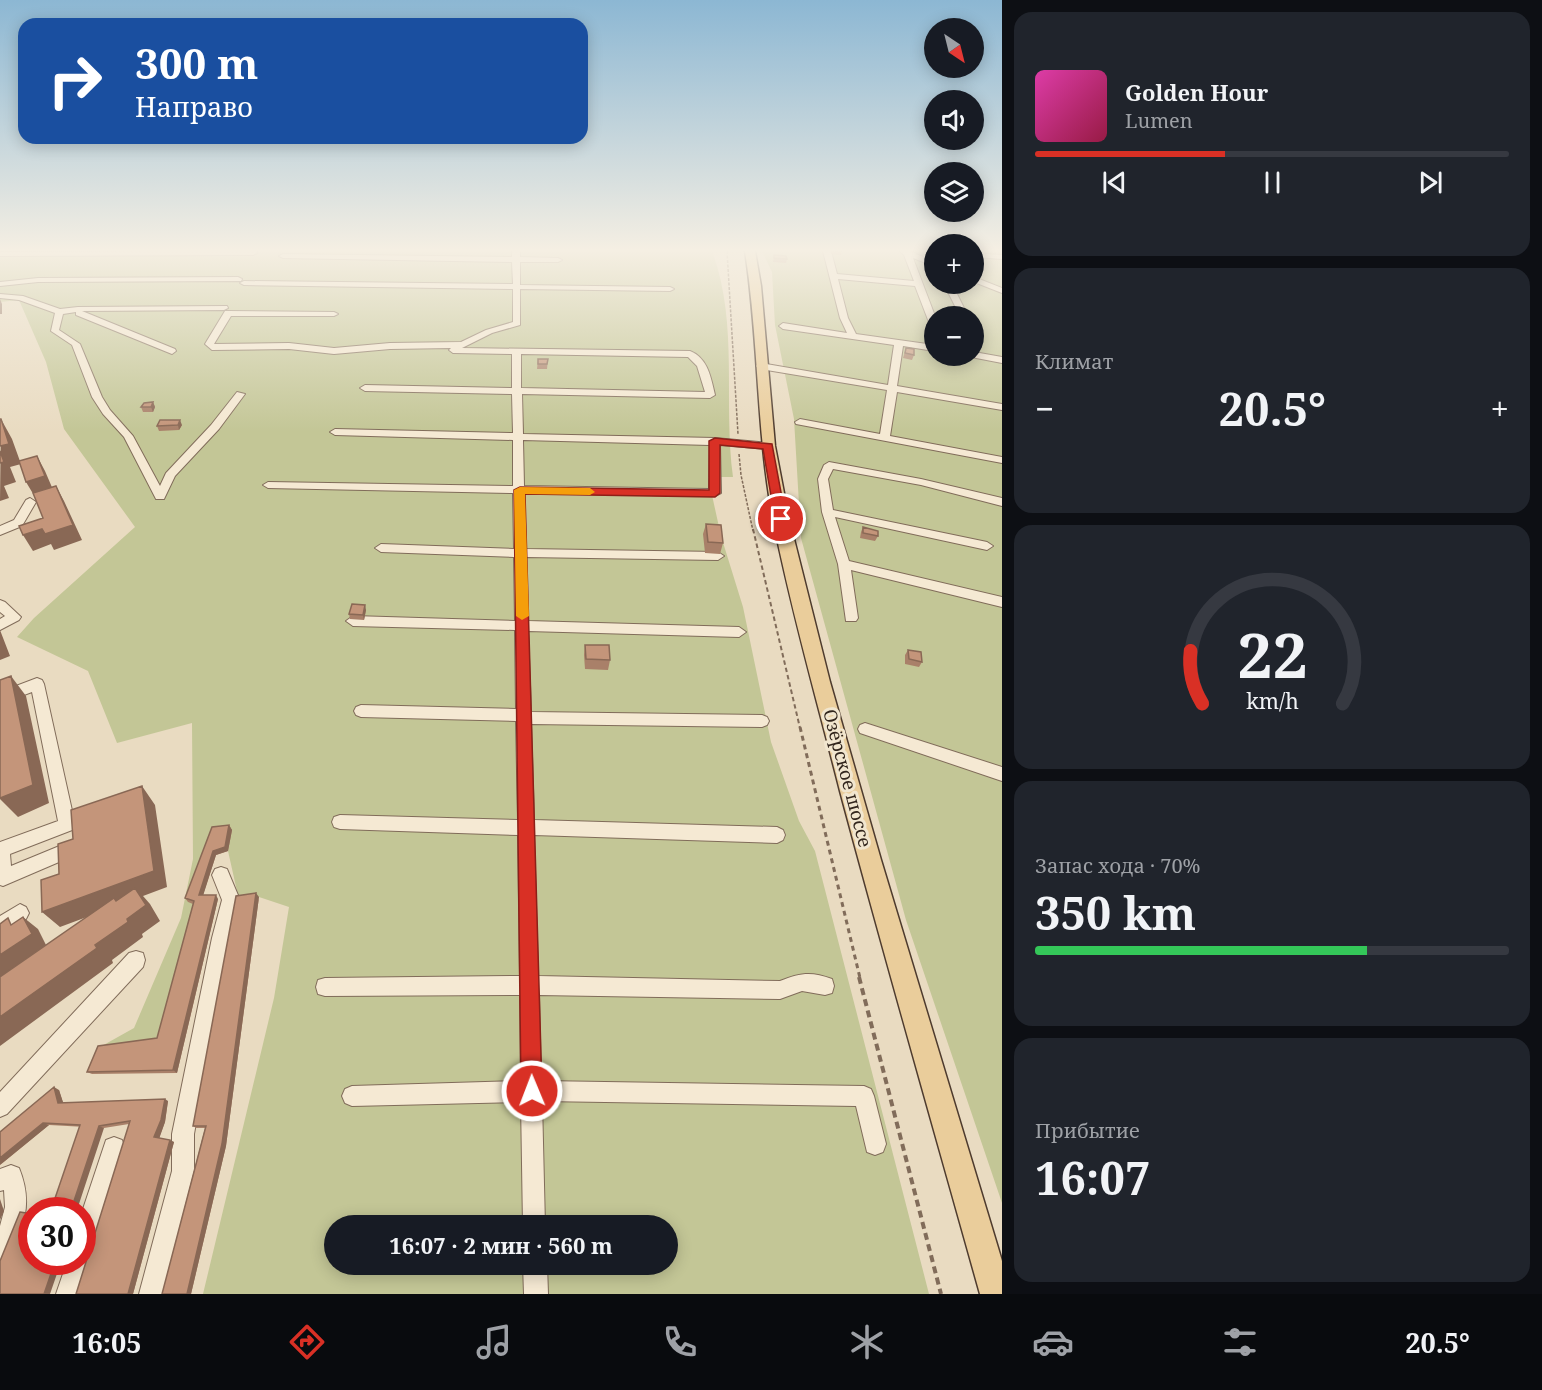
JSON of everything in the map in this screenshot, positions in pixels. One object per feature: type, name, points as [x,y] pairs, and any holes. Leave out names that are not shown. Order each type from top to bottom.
[{"type":"main road","name":"Озёрское шоссе","points":[[758,311],[768,446],[781,519],[821,682],[958,1171],[996,1294]]},
{"type":"street","points":[[63,311],[55,331],[76,344],[97,397],[106,412],[128,436],[160,496],[170,475],[215,427],[240,394]]},
{"type":"street","points":[[65,311],[108,322],[172,351]]},
{"type":"street","points":[[334,314],[228,313],[209,344],[212,346],[289,346],[334,351],[390,346],[462,345],[480,339],[493,330],[511,327],[517,323],[517,311]]},
{"type":"street","points":[[842,311],[853,336]]},
{"type":"street","points":[[783,326],[924,347]]},
{"type":"street","points":[[885,438],[899,343]]},
{"type":"street","points":[[365,388],[710,395],[697,357],[690,354],[453,350]]},
{"type":"street","points":[[516,351],[534,1215]]},
{"type":"street","points":[[984,357],[1002,360]]},
{"type":"street","points":[[761,366],[1002,407]]},
{"type":"street","points":[[800,422],[1002,460]]},
{"type":"street","points":[[335,432],[715,441],[768,446]]},
{"type":"street","points":[[268,485],[715,493],[715,441]]},
{"type":"street","points":[[851,618],[844,564],[828,512],[823,479],[829,465],[921,482],[1002,502]]},
{"type":"street","points":[[0,531],[18,523],[30,502]]},
{"type":"street","points":[[828,512],[987,546]]},
{"type":"street","points":[[381,548],[718,556]]},
{"type":"street","points":[[844,564],[1002,602]]},
{"type":"street","points":[[0,604],[14,617],[0,625]]},
{"type":"street","points":[[353,621],[522,624],[740,632]]},
{"type":"street","points":[[0,698],[37,684],[67,825]]},
{"type":"street","points":[[361,711],[524,718],[762,721]]},
{"type":"street","points":[[865,729],[1002,774]]},
{"type":"street","points":[[81,845],[1,879],[0,850],[93,815]]},
{"type":"street","points":[[340,822],[777,835]]},
{"type":"street","points":[[151,1294],[183,1171],[183,1134],[221,938],[231,900],[221,875]]},
{"type":"street","points":[[0,927],[20,913]]},
{"type":"street","points":[[0,1107],[136,960]]},
{"type":"street","points":[[325,987],[530,986],[780,990],[802,982],[825,986]]},
{"type":"street","points":[[352,1096],[532,1091],[864,1096],[875,1144]]},
{"type":"street","points":[[96,1205],[114,1148]]},
{"type":"street","points":[[0,1180],[11,1176],[17,1194],[15,1218],[0,1254]]},
{"type":"street","points":[[68,1294],[74,1275]]},
{"type":"street","points":[[535,1275],[536,1294]]},
{"type":"path","points":[[730,311],[741,475],[782,660],[821,809],[868,1014],[941,1294]]},
{"type":"green space","points":[[24,311],[726,311],[733,477],[708,477],[721,536],[743,607],[771,742],[799,821],[815,851],[929,1294],[203,1294],[274,998],[289,907],[259,897],[239,900],[228,851],[231,830],[214,831],[160,1041],[100,1047],[134,1028],[181,918],[193,859],[192,723],[117,743],[88,671],[17,637],[34,618],[135,527],[64,429],[46,362]]},
{"type":"green space","points":[[774,311],[924,311],[924,366],[984,366],[984,311],[1002,311],[1002,1203],[906,920],[801,538],[794,419]]},
{"type":"building","points":[[906,348],[914,349],[914,355],[905,353]]},
{"type":"building","points":[[538,359],[548,359],[547,364],[538,364]]},
{"type":"building","points":[[153,402],[151,407],[141,407],[144,403]]},
{"type":"building","points":[[0,419],[9,444],[0,446]]},
{"type":"building","points":[[160,420],[180,420],[178,425],[157,426]]},
{"type":"building","points":[[0,451],[4,462],[0,463]]},
{"type":"building","points":[[37,456],[45,476],[26,482],[19,461]]},
{"type":"building","points":[[56,486],[73,525],[45,534],[42,529],[23,535],[19,526],[43,518],[33,493]]},
{"type":"building","points":[[706,524],[721,525],[723,543],[708,542]]},
{"type":"building","points":[[863,527],[878,531],[878,536],[863,533]]},
{"type":"building","points":[[352,604],[365,605],[363,615],[349,614]]},
{"type":"building","points":[[585,645],[609,645],[610,660],[586,659]]},
{"type":"building","points":[[908,650],[921,652],[922,662],[909,659]]},
{"type":"building","points":[[11,676],[33,785],[0,798],[0,680]]},
{"type":"building","points":[[142,786],[154,871],[42,912],[41,880],[59,874],[58,844],[73,839],[71,810]]},
{"type":"building","points":[[229,825],[225,847],[213,851],[199,895],[216,895],[173,1070],[87,1072],[98,1046],[157,1038],[194,901],[185,898],[212,827]]},
{"type":"building","points":[[135,888],[146,905],[127,919],[128,922],[95,945],[97,948],[0,1017],[0,977],[114,898],[116,901]]},
{"type":"building","points":[[256,893],[222,1144],[187,1294],[162,1294],[206,1126],[193,1126],[236,896]]},
{"type":"building","points":[[23,917],[32,934],[0,955],[0,924],[8,918],[11,925]]},
{"type":"building","points":[[54,1087],[58,1103],[165,1099],[161,1120],[154,1137],[170,1140],[128,1294],[76,1294],[82,1275],[96,1275],[96,1230],[130,1121],[99,1126],[75,1197],[55,1197],[80,1125],[43,1123],[0,1158],[0,1132]]},
{"type":"building","points":[[18,1217],[18,1275],[51,1275],[44,1294],[0,1294],[0,1261]]},
{"type":"slow traffic","points":[[522,616],[520,490],[590,492]]},
{"type":"route","points":[[532,1091],[520,490],[715,493],[715,441],[768,446],[781,519]]}]
